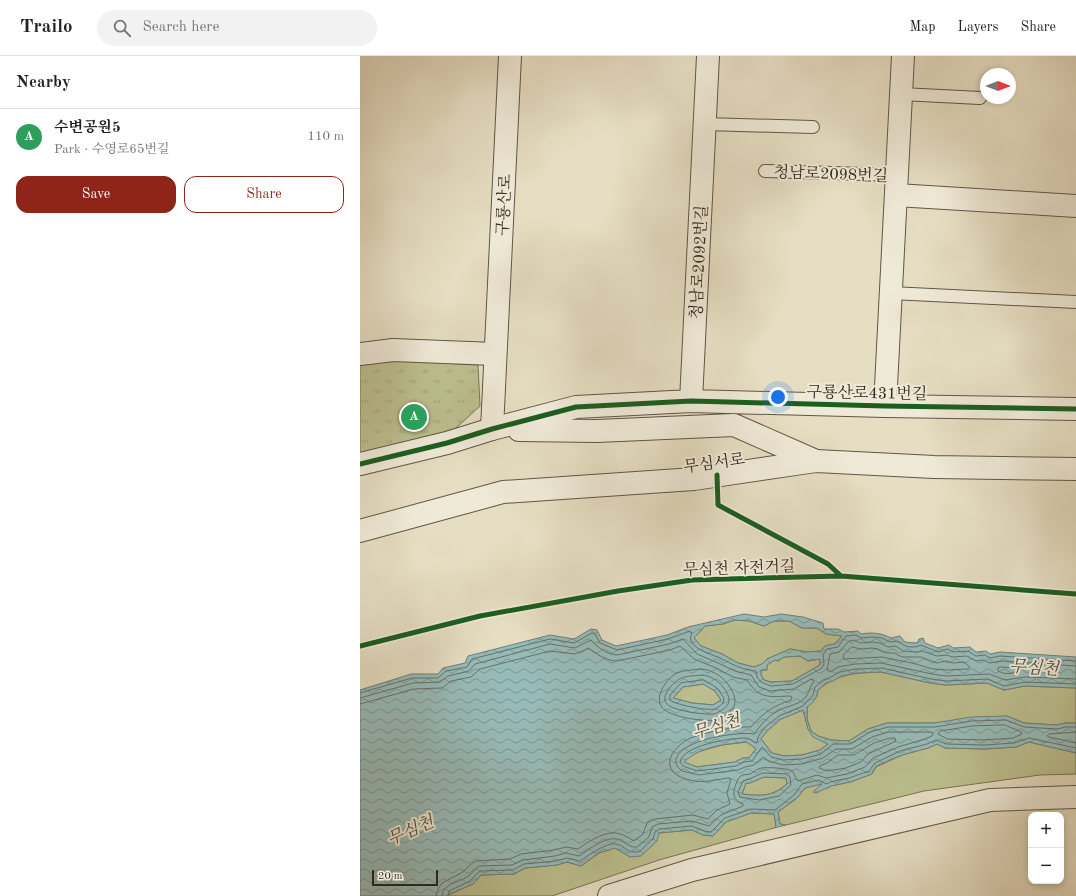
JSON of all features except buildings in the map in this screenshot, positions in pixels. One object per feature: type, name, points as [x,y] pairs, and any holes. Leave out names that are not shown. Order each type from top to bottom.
[{"type":"street","name":"구룡산로","points":[[492,429],[510,56]]},
{"type":"street","name":"청남로2092번길","points":[[691,400],[708,56]]},
{"type":"street","name":"청남로2098번길","points":[[885,406],[903,56]]},
{"type":"street","name":"청남로2098번길","points":[[897,185],[1003,202],[1076,206]]},
{"type":"street","points":[[360,354],[393,350],[496,354]]},
{"type":"street","name":"구룡산로431번길","points":[[492,429],[576,407],[691,400],[885,406],[1076,409]]},
{"type":"street","points":[[360,464],[447,443],[492,429],[597,431],[734,425],[816,461]]},
{"type":"street","points":[[360,477],[492,429]]},
{"type":"street","name":"무심서로","points":[[360,531],[503,492],[694,479],[816,461],[934,467],[1076,469]]},
{"type":"street","points":[[609,896],[692,870],[990,800],[1076,796]]},
{"type":"lane","points":[[901,94],[980,98]]},
{"type":"lane","points":[[705,124],[813,127]]},
{"type":"lane","name":"청남로2098번길","points":[[765,171],[897,185]]},
{"type":"lane","points":[[891,293],[1076,302]]},
{"type":"green space","points":[[387,360],[478,365],[480,406],[456,428],[404,448],[360,456],[360,363]]},
{"type":"green space","points":[[735,620],[749,621],[764,626],[774,621],[789,621],[802,628],[817,628],[826,634],[842,636],[835,644],[825,646],[821,651],[807,652],[790,649],[767,659],[762,664],[754,667],[738,663],[722,654],[701,646],[694,638],[705,626],[723,624]]},
{"type":"green space","points":[[800,656],[808,661],[820,659],[820,665],[792,681],[771,682],[764,680],[761,675],[761,670],[767,670],[767,665],[775,660],[778,661],[784,657]]},
{"type":"green space","points":[[881,672],[946,685],[987,683],[1004,690],[1025,686],[1076,688],[1076,723],[1057,725],[1024,723],[1007,716],[934,723],[887,723],[868,729],[849,741],[831,740],[818,736],[811,731],[807,719],[807,707],[817,696],[818,690],[825,684],[848,675]]},
{"type":"green space","points":[[703,684],[715,691],[721,700],[713,705],[692,703],[673,698],[683,687]]},
{"type":"green space","points":[[803,710],[808,729],[822,740],[829,743],[820,750],[802,755],[784,756],[772,753],[761,739],[767,731],[781,719]]},
{"type":"green space","points":[[747,742],[756,749],[749,758],[743,758],[735,762],[697,767],[683,762],[694,753],[722,745]]},
{"type":"green space","points":[[1029,742],[1076,753],[1076,774],[1040,775],[924,791],[786,825],[780,824],[778,812],[797,798],[805,788],[823,783],[826,789],[831,786],[850,782],[872,774],[876,767],[902,755],[937,744],[945,748],[985,749],[1016,747]]},
{"type":"green space","points":[[764,777],[786,778],[787,784],[782,788],[766,795],[742,794],[746,783],[750,783]]},
{"type":"green space","points":[[751,813],[774,814],[776,826],[774,828],[659,860],[552,896],[446,896],[473,884],[481,875],[514,874],[525,868],[557,865],[567,862],[581,866],[599,853],[615,848],[630,857],[658,833],[692,830],[703,835],[713,836],[726,822]]},
{"type":"water","name":"무심천","points":[[744,614],[764,617],[781,614],[803,617],[823,623],[824,629],[838,629],[844,632],[858,631],[861,634],[876,633],[891,638],[900,636],[905,642],[917,643],[919,639],[923,638],[925,643],[938,648],[949,645],[953,648],[970,647],[976,652],[986,651],[990,654],[1000,652],[1076,657],[1076,688],[1025,686],[1004,690],[987,683],[946,685],[881,672],[857,673],[841,676],[826,683],[818,690],[814,700],[807,707],[807,719],[811,731],[818,736],[831,740],[849,741],[868,729],[887,723],[934,723],[971,717],[1007,716],[1024,723],[1057,725],[1076,723],[1076,753],[1029,742],[1016,747],[985,749],[945,748],[937,744],[902,755],[876,766],[872,774],[850,782],[831,786],[816,793],[813,792],[822,784],[805,788],[797,798],[778,812],[780,824],[786,825],[774,828],[776,826],[774,814],[751,813],[726,822],[713,836],[703,835],[692,830],[659,833],[657,841],[641,856],[630,857],[615,848],[599,853],[581,866],[567,862],[557,865],[525,868],[514,874],[481,875],[473,884],[446,896],[360,896],[360,690],[411,674],[438,674],[443,668],[465,663],[468,656],[550,635],[574,639],[591,629],[597,630],[602,640],[616,646],[667,635],[688,627]],"holes":[[[735,620],[749,621],[764,626],[774,621],[789,621],[802,628],[817,628],[826,634],[842,636],[835,644],[825,646],[821,651],[807,652],[790,649],[767,659],[762,664],[754,667],[738,663],[722,654],[701,646],[694,638],[705,626],[723,624]],[[800,656],[808,661],[820,659],[820,665],[792,681],[771,682],[764,680],[761,675],[761,670],[767,670],[767,665],[775,660],[778,661],[784,657]],[[703,684],[715,691],[721,700],[713,705],[692,703],[673,698],[683,687]],[[803,710],[808,729],[813,737],[828,744],[820,750],[802,755],[784,756],[772,753],[761,739],[767,731],[781,719]],[[747,742],[756,749],[749,758],[743,758],[735,762],[697,767],[684,762],[698,752],[730,744]],[[764,777],[786,778],[787,784],[777,791],[766,795],[755,795],[742,794],[746,783],[750,783]]]},
{"type":"cycle path","points":[[360,464],[447,443],[492,429],[576,407],[691,401],[1076,409]]},
{"type":"cycle path","name":"무심천 자전거길","points":[[717,475],[718,505],[828,564],[841,576]]},
{"type":"cycle path","name":"무심천 자전거길","points":[[360,646],[480,616],[618,591],[692,580],[841,576],[1076,594]]},
{"type":"place","name":"수변공원5","points":[[414,417]]}]
